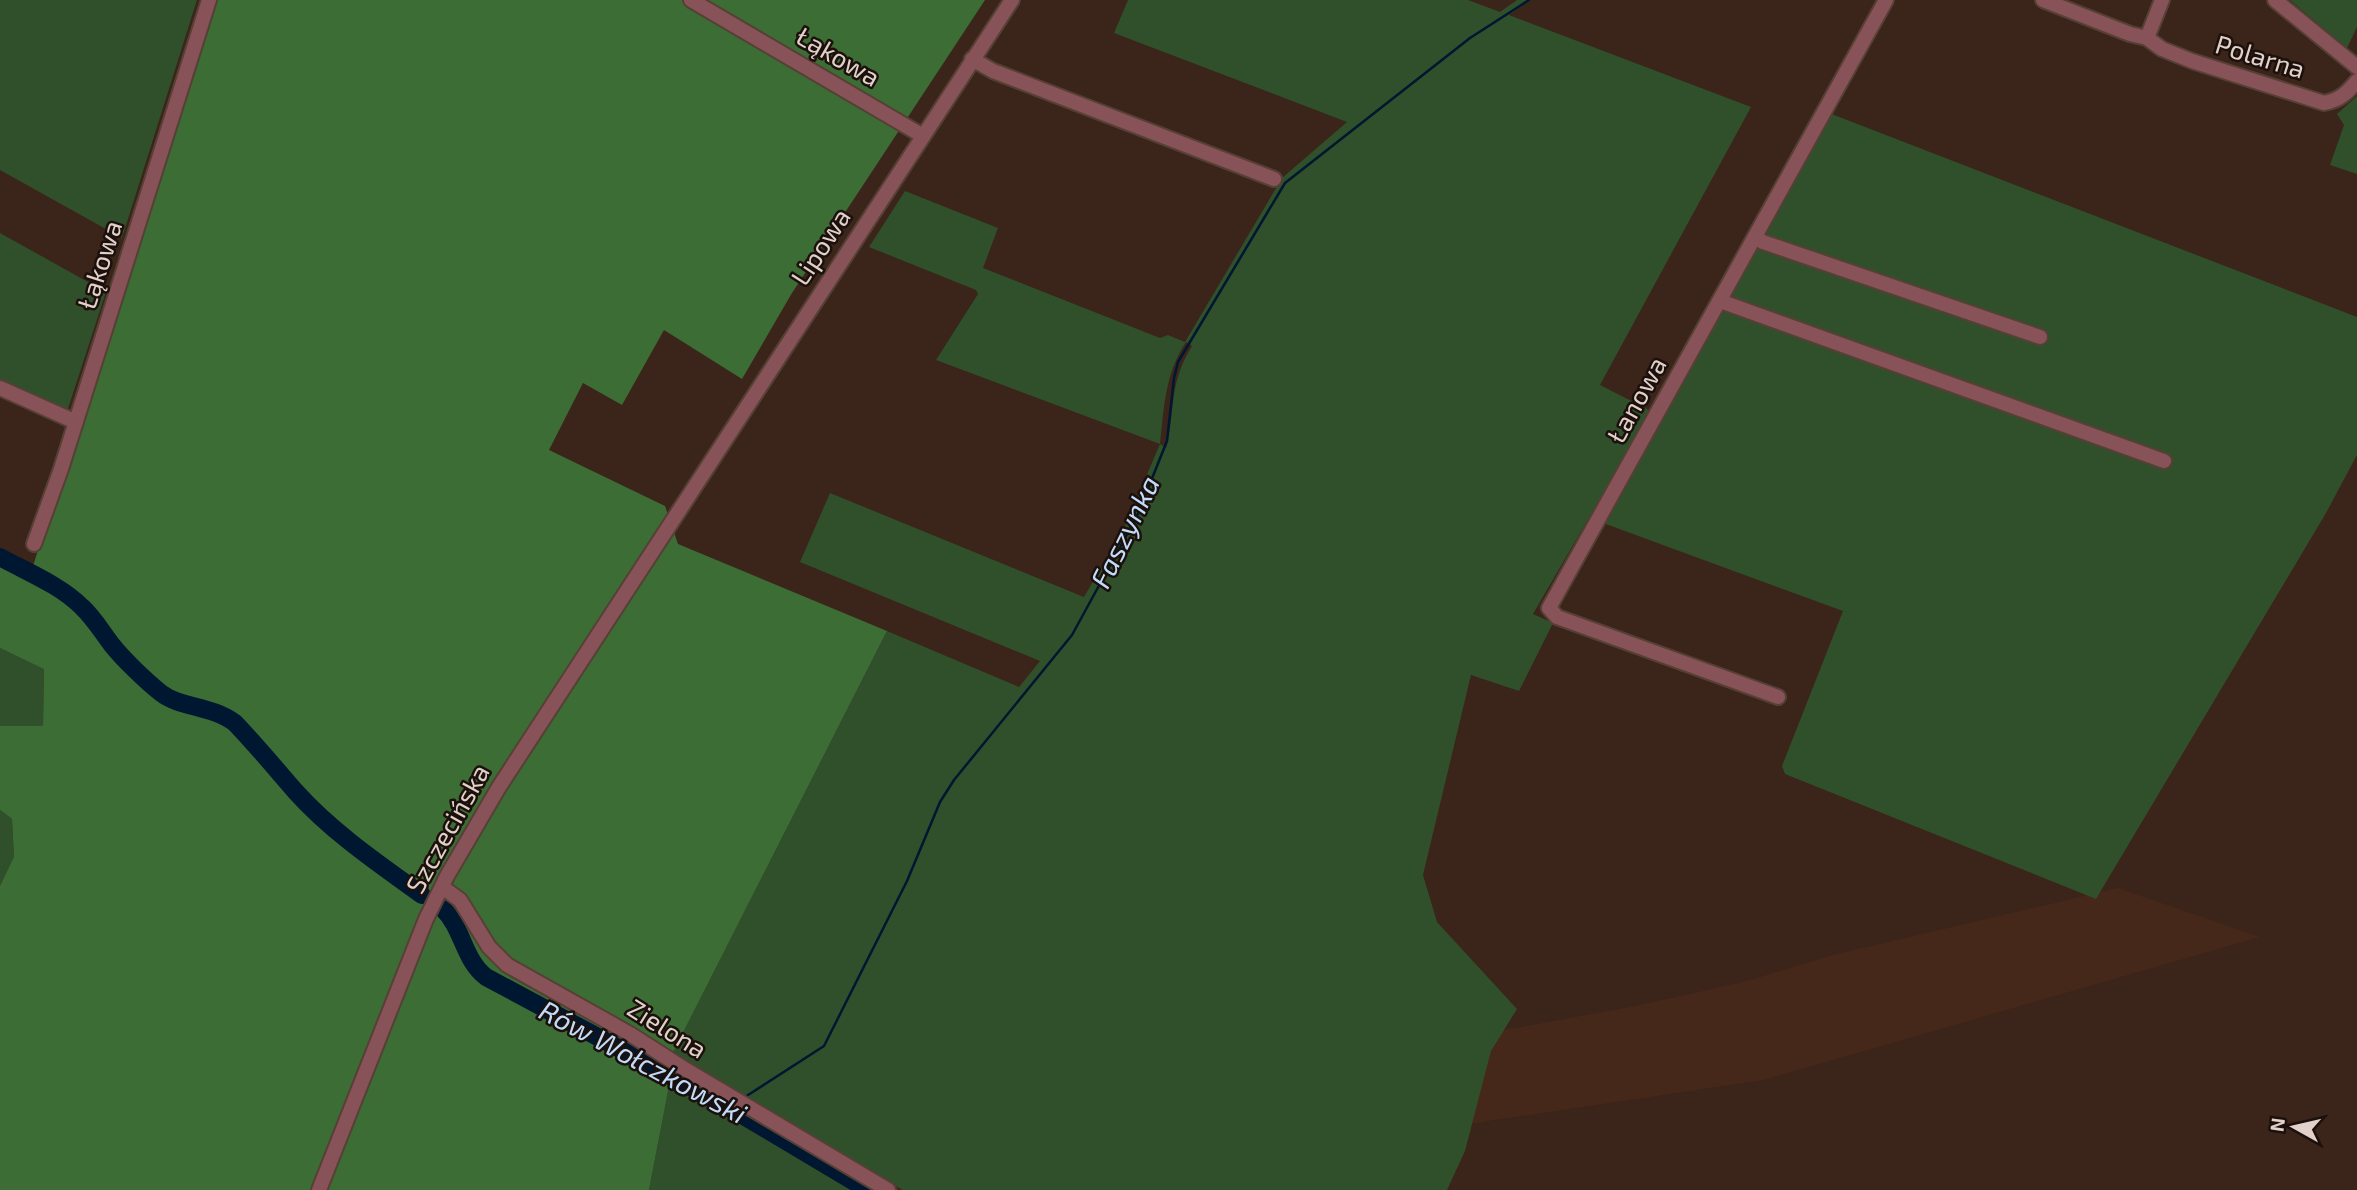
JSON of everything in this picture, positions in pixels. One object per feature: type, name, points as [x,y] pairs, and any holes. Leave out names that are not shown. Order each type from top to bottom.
[{"type":"street","name":"Łąkowa","points":[[34,544],[76,422],[209,0]]},
{"type":"street","name":"Łąkowa","points":[[691,0],[923,136]]},
{"type":"street","name":"Lipowa","points":[[672,520],[1012,0]]},
{"type":"street","name":"Łanowa","points":[[1777,697],[1557,617],[1549,608],[1886,0]]},
{"type":"street","name":"Polarna","points":[[2043,0],[2147,38],[2162,49],[2192,61],[2324,103],[2335,101],[2347,93],[2357,81]]},
{"type":"street","points":[[2147,38],[2162,0]]},
{"type":"street","points":[[2275,0],[2357,66]]},
{"type":"street","points":[[972,59],[993,71],[1274,179]]},
{"type":"street","points":[[1755,237],[2040,337]]},
{"type":"street","points":[[1720,300],[2164,461]]},
{"type":"street","points":[[0,388],[76,422]]},
{"type":"street","name":"Szczecińska","points":[[318,1190],[385,1019],[442,887],[499,786],[672,520]]},
{"type":"street","name":"Zielona","points":[[442,887],[460,900],[489,947],[507,965],[630,1034],[888,1190]]},
{"type":"shaded area","points":[[0,831],[1434,1037],[1516,1028],[1640,1005],[1747,981],[1833,955],[2118,888],[2260,937],[1763,1080],[1361,1140],[1168,1190],[840,1190],[0,960]]},
{"type":"green space","points":[[0,0],[197,0],[122,238],[0,170]]},
{"type":"green space","points":[[212,0],[985,0],[792,293],[742,379],[664,330],[622,405],[583,383],[549,450],[665,506],[678,544],[887,631],[666,1066],[670,1081],[649,1190],[0,1190],[0,886],[14,857],[12,819],[0,810],[0,726],[43,726],[44,669],[0,648],[0,548],[33,566]]},
{"type":"green space","points":[[1128,0],[1468,0],[1500,12],[1517,0],[1531,0],[1509,15],[1751,107],[1600,385],[1651,411],[1533,614],[1553,623],[1519,691],[1471,675],[1423,875],[1437,922],[1517,1009],[1491,1051],[1465,1151],[1447,1190],[903,1190],[672,1054],[887,631],[1019,687],[1040,661],[800,562],[830,493],[1084,597],[1124,528],[1160,444],[936,360],[978,294],[976,290],[869,247],[905,191],[998,228],[983,268],[1160,338],[1168,335],[1185,342],[1282,178],[1347,122],[1114,33]],"holes":[[[1186,342],[1192,346],[1179,372],[1166,448],[1160,444],[1164,404],[1170,379]]]},
{"type":"green space","points":[[2290,0],[2357,0],[2357,27],[2347,48]]},
{"type":"green space","points":[[2357,96],[2357,174],[2330,165],[2344,125],[2337,114]]},
{"type":"green space","points":[[1829,113],[2357,317],[2357,455],[2326,513],[2096,899],[1785,774],[1782,766],[1843,611],[1603,523]]},
{"type":"green space","points":[[0,233],[106,292],[63,424],[0,395]]},
{"type":"green space","points":[[0,648],[44,668],[43,726],[0,726]]},
{"type":"green space","points":[[0,810],[12,819],[14,858],[0,886]]},
{"type":"green space","points":[[666,1066],[877,1190],[649,1190],[670,1081]]},
{"type":"waterway","name":"Faszynka","points":[[745,1097],[824,1046],[907,881],[940,802],[954,780],[1072,635],[1137,516],[1167,441],[1178,362],[1285,183],[1470,38],[1529,0]]},
{"type":"waterway","name":"Rów Wołczkowski","points":[[0,557],[54,585],[73,599],[122,657],[161,693],[226,717],[235,723],[325,821],[422,895]]},
{"type":"waterway","name":"Rów Wołczkowski","points":[[443,909],[455,925],[472,961],[486,977],[732,1109],[868,1190]]}]
